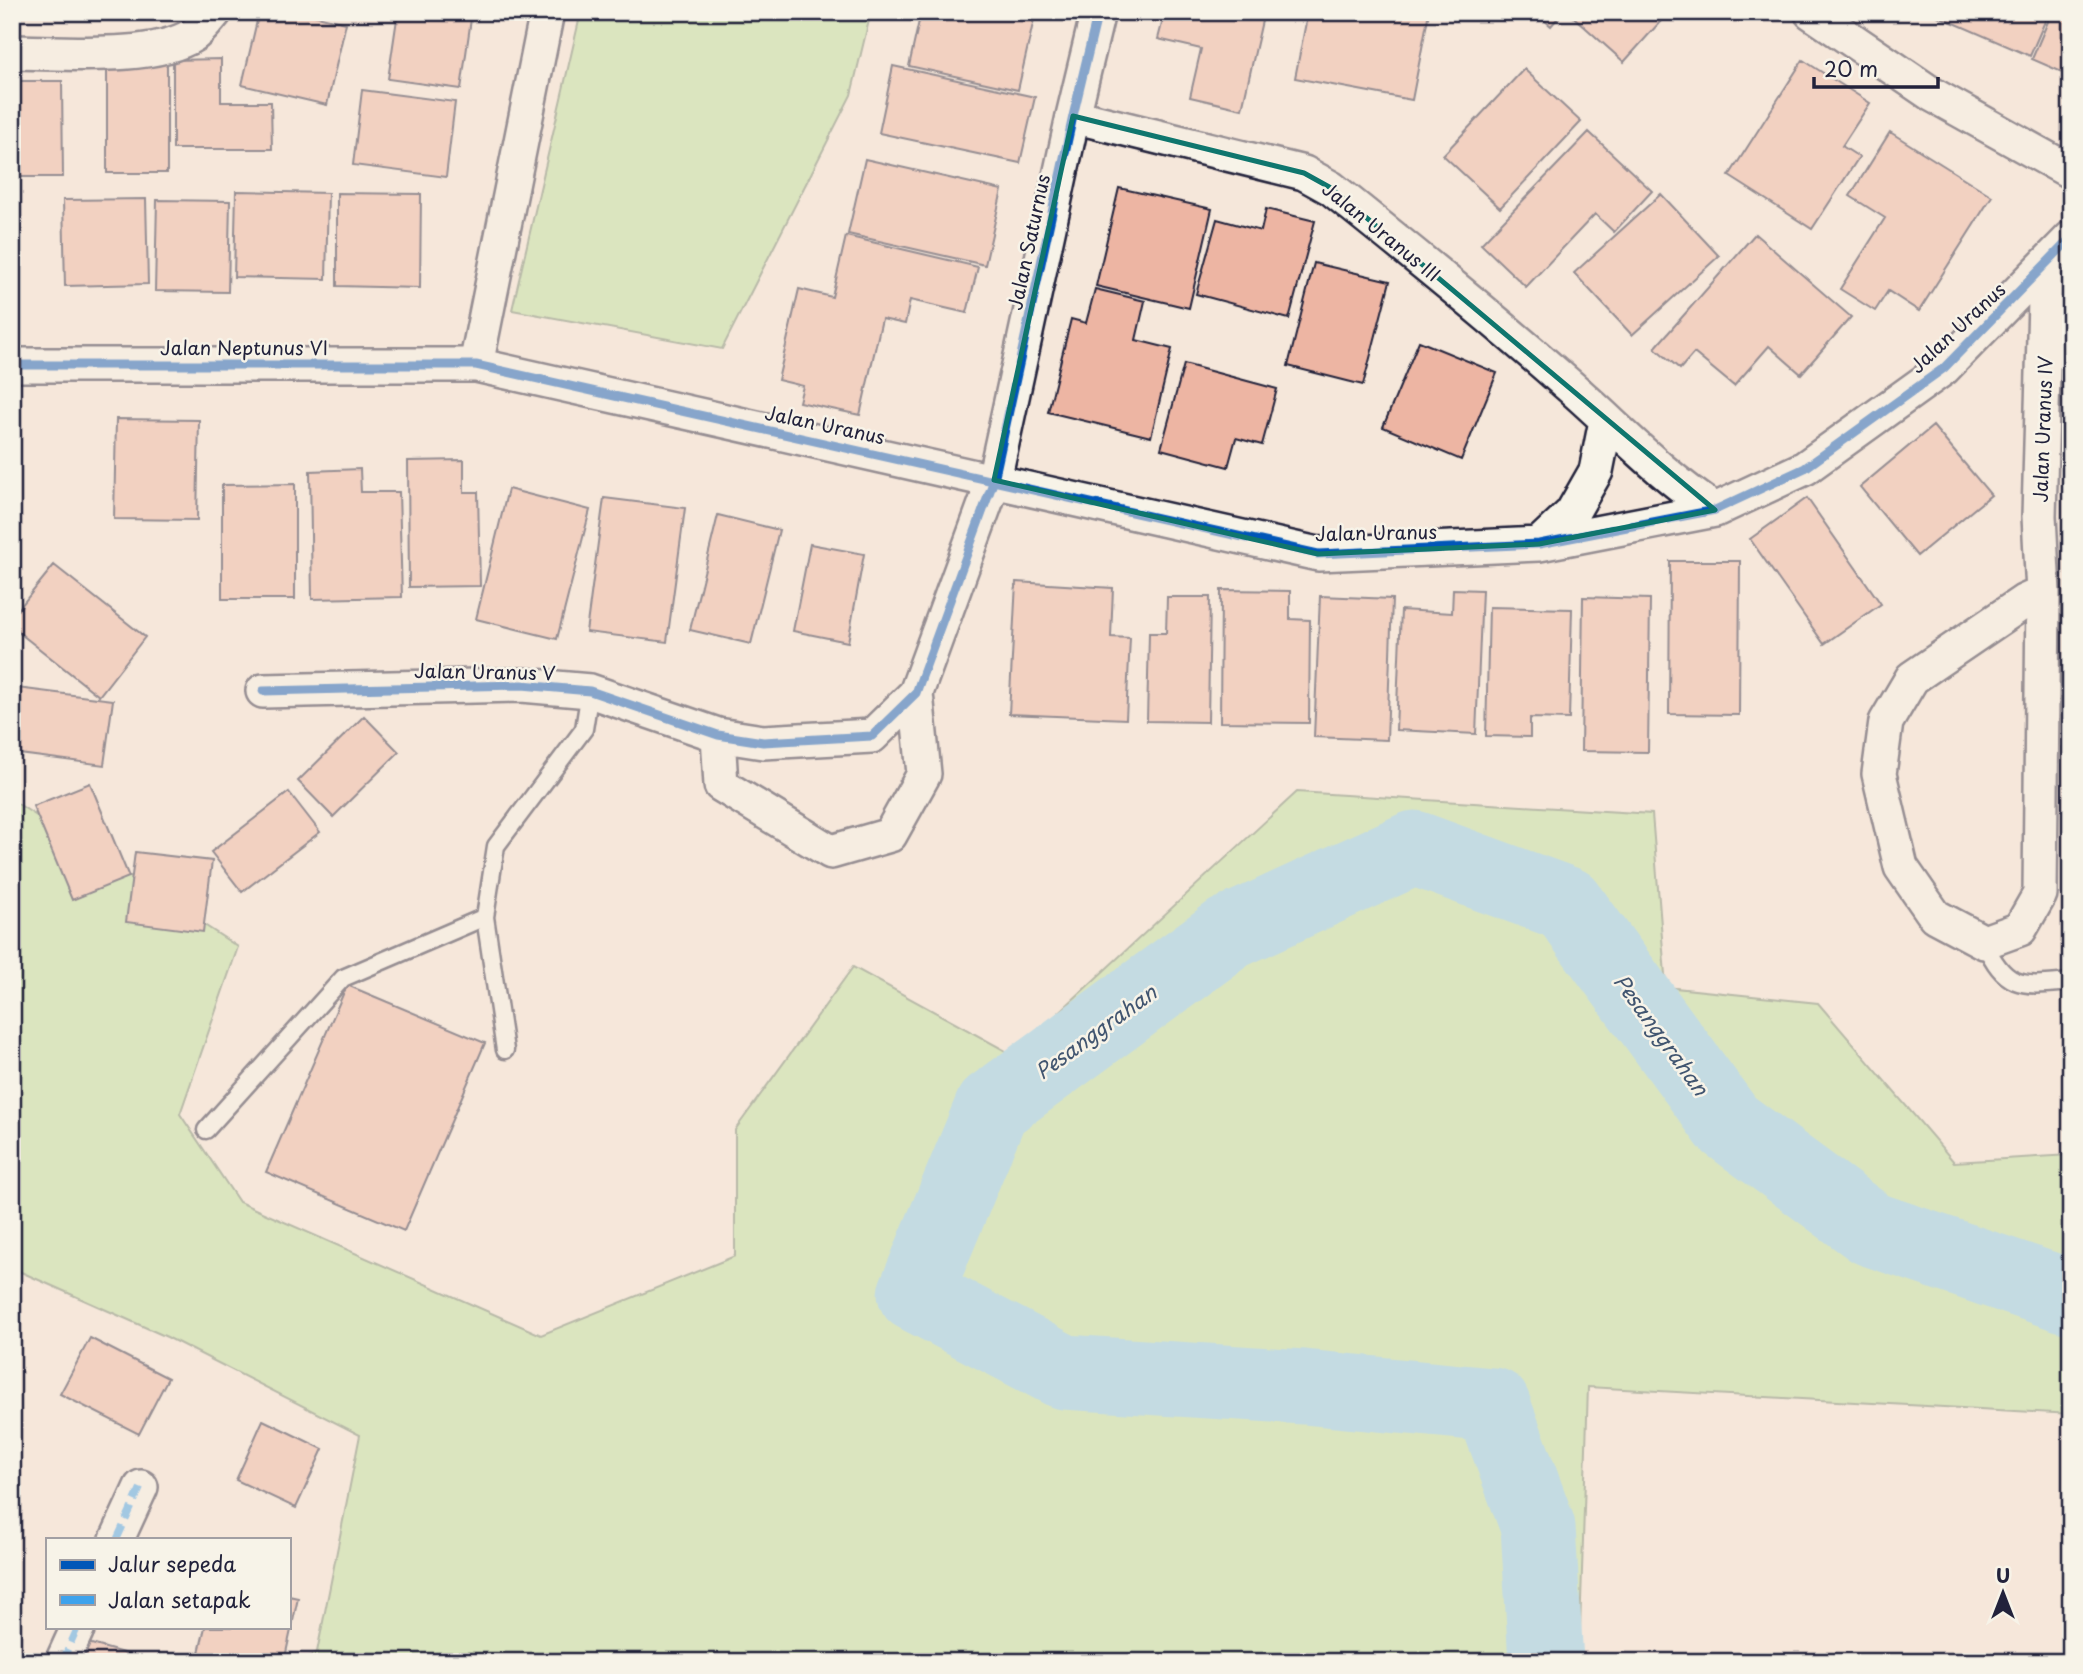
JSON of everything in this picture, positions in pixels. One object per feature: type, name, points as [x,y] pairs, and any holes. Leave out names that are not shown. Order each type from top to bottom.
[{"type":"street","points":[[12,52],[141,52],[172,46],[195,34],[215,12]]},
{"type":"street","points":[[476,365],[547,12]]},
{"type":"street","name":"Jalan Saturnus","points":[[995,480],[1098,12]]},
{"type":"street","points":[[1811,12],[1933,95],[2071,172]]},
{"type":"street","name":"Jalan Uranus III","points":[[1073,116],[1304,173],[1331,188],[1567,383],[1684,489],[1715,510]]},
{"type":"street","name":"Jalan Uranus","points":[[476,365],[1318,554],[1539,544],[1715,510],[1805,468],[1944,368],[2071,238]]},
{"type":"street","name":"Jalan Uranus IV","points":[[1984,942],[2021,929],[2040,894],[2043,593],[2039,516],[2046,265]]},
{"type":"street","name":"Jalan Neptunus VI","points":[[12,365],[476,365]]},
{"type":"street","points":[[1539,544],[1572,513],[1596,471],[1606,421]]},
{"type":"street","name":"Jalan Uranus V","points":[[263,691],[522,685],[590,691],[718,735],[763,742],[872,736],[916,693],[995,480]]},
{"type":"street","points":[[1984,942],[1935,916],[1901,867],[1879,774],[1886,723],[1912,678],[2025,601],[2043,593]]},
{"type":"street","points":[[718,735],[721,785],[831,852],[890,835],[924,774],[916,693]]},
{"type":"street","points":[[117,1538],[141,1487]]},
{"type":"street","points":[[62,1662],[78,1628]]},
{"type":"lane","points":[[505,1050],[485,918],[496,846],[584,729],[590,691]]},
{"type":"lane","points":[[206,1130],[343,978],[485,918]]},
{"type":"lane","points":[[1984,942],[2002,974],[2026,985],[2071,982]]},
{"type":"highlighted area","points":[[1073,116],[1304,173],[1331,188],[1715,510],[1539,544],[1318,554],[994,480]]},
{"type":"green space","points":[[581,12],[871,12],[851,95],[722,349],[512,310]]},
{"type":"green space","points":[[1297,792],[1652,814],[1666,987],[1818,1003],[1954,1162],[2071,1155],[2071,1414],[1588,1387],[1579,1662],[300,1662],[317,1652],[360,1435],[167,1337],[12,1268],[12,800],[238,947],[180,1114],[239,1202],[541,1335],[735,1256],[735,1130],[853,967],[1013,1055]]},
{"type":"building","points":[[259,12],[301,12],[346,23],[327,105],[242,85]]},
{"type":"building","points":[[398,12],[472,12],[461,89],[388,79]]},
{"type":"building","points":[[921,12],[1005,12],[1034,19],[1018,90],[909,66]]},
{"type":"building","points":[[1165,12],[1264,12],[1242,109],[1190,97],[1201,49],[1158,39]]},
{"type":"building","points":[[1308,12],[1429,12],[1412,100],[1295,78]]},
{"type":"building","points":[[1535,12],[1563,12],[1551,26]]},
{"type":"building","points":[[1568,12],[1669,12],[1624,62]]},
{"type":"building","points":[[1940,12],[2049,12],[2030,56],[1938,16]]},
{"type":"building","points":[[2052,12],[2071,12],[2071,76],[2032,59]]},
{"type":"building","points":[[221,59],[221,102],[271,102],[272,149],[173,149],[173,60]]},
{"type":"building","points":[[1803,60],[1870,103],[1842,146],[1859,157],[1812,229],[1729,176]]},
{"type":"building","points":[[107,61],[167,61],[167,173],[107,173]]},
{"type":"building","points":[[893,66],[1035,97],[1020,163],[879,133]]},
{"type":"building","points":[[1524,69],[1581,122],[1500,208],[1443,155]]},
{"type":"building","points":[[12,81],[62,81],[63,177],[12,177]]},
{"type":"building","points":[[362,90],[455,102],[446,177],[353,165]]},
{"type":"building","points":[[1589,132],[1652,191],[1614,232],[1595,214],[1526,287],[1481,244]]},
{"type":"building","points":[[1890,132],[1992,196],[1919,311],[1888,291],[1875,311],[1840,289],[1885,218],[1850,196]]},
{"type":"building","points":[[865,159],[1002,190],[985,265],[848,234]]},
{"type":"building","points":[[1119,188],[1212,209],[1189,308],[1096,286]]},
{"type":"building","points":[[236,191],[328,193],[326,279],[234,277]]},
{"type":"building","points":[[337,193],[421,194],[420,288],[337,286]]},
{"type":"building","points":[[1661,194],[1719,256],[1632,335],[1574,273]]},
{"type":"building","points":[[146,199],[148,284],[65,286],[63,200]]},
{"type":"building","points":[[157,200],[230,201],[228,292],[155,291]]},
{"type":"building","points":[[1266,209],[1315,221],[1289,319],[1196,294],[1217,219],[1261,231]]},
{"type":"building","points":[[1755,234],[1851,317],[1801,374],[1769,346],[1734,386],[1694,353],[1680,369],[1655,348]]},
{"type":"building","points":[[846,236],[978,267],[967,313],[910,300],[905,324],[882,319],[860,415],[799,402],[803,386],[778,380],[799,289],[832,297]]},
{"type":"building","points":[[1314,263],[1390,281],[1363,385],[1288,366]]},
{"type":"building","points":[[1095,289],[1145,301],[1136,340],[1172,349],[1151,437],[1048,412],[1071,319],[1086,323]]},
{"type":"building","points":[[1419,341],[1497,373],[1461,460],[1383,427]]},
{"type":"building","points":[[1184,364],[1277,389],[1262,445],[1236,438],[1228,467],[1161,449]]},
{"type":"building","points":[[116,419],[199,420],[197,520],[114,519]]},
{"type":"building","points":[[1933,426],[1991,495],[1917,556],[1860,487]]},
{"type":"building","points":[[464,460],[464,492],[478,492],[480,586],[409,587],[408,461]]},
{"type":"building","points":[[360,469],[361,492],[399,492],[402,597],[312,599],[310,471]]},
{"type":"building","points":[[295,484],[295,599],[222,599],[222,485]]},
{"type":"building","points":[[508,489],[590,510],[557,639],[476,619]]},
{"type":"building","points":[[604,498],[685,508],[667,642],[586,632]]},
{"type":"building","points":[[1807,498],[1881,604],[1824,644],[1750,539]]},
{"type":"building","points":[[718,515],[779,530],[751,644],[690,630]]},
{"type":"building","points":[[810,544],[864,554],[848,642],[793,631]]},
{"type":"building","points":[[1670,561],[1740,561],[1739,715],[1669,714]]},
{"type":"building","points":[[54,565],[145,637],[99,696],[12,627],[12,617]]},
{"type":"building","points":[[1016,582],[1113,588],[1111,637],[1130,638],[1126,719],[1009,714]]},
{"type":"building","points":[[1453,589],[1482,590],[1476,734],[1396,730],[1401,610],[1452,613]]},
{"type":"building","points":[[1221,590],[1290,591],[1290,619],[1310,620],[1309,723],[1220,722]]},
{"type":"building","points":[[1320,596],[1392,599],[1387,740],[1314,737]]},
{"type":"building","points":[[1167,597],[1210,597],[1208,722],[1147,721],[1149,633],[1166,633]]},
{"type":"building","points":[[1583,597],[1650,599],[1648,752],[1581,751]]},
{"type":"building","points":[[1489,607],[1572,609],[1569,719],[1530,718],[1530,737],[1486,736]]},
{"type":"building","points":[[17,688],[113,700],[104,765],[12,753],[12,721]]},
{"type":"building","points":[[364,716],[399,752],[333,817],[298,781]]},
{"type":"building","points":[[90,783],[129,877],[72,900],[33,806]]},
{"type":"building","points":[[289,792],[320,832],[242,892],[211,852]]},
{"type":"building","points":[[135,852],[212,861],[203,932],[126,922]]},
{"type":"building","points":[[347,985],[485,1043],[404,1231],[266,1172]]},
{"type":"building","points":[[90,1338],[168,1378],[139,1434],[60,1394]]},
{"type":"building","points":[[263,1420],[323,1449],[296,1508],[236,1480]]},
{"type":"building","points":[[290,1596],[298,1598],[284,1662],[222,1662],[198,1657],[205,1628],[290,1628]]},
{"type":"building","points":[[81,1641],[155,1662],[75,1662]]},
{"type":"waterway","name":"Pesanggrahan","points":[[1546,1662],[1538,1527],[1493,1405],[1304,1387],[1064,1372],[915,1294],[992,1107],[1229,933],[1414,848],[1567,904],[1728,1124],[1871,1229],[2071,1297]]},
{"type":"marked path","points":[[117,1538],[141,1487]]},
{"type":"marked path","points":[[62,1662],[78,1628]]},
{"type":"cycle path","points":[[263,691],[522,685],[590,691],[718,735],[763,742],[872,736],[916,693],[994,480],[1098,12]]},
{"type":"cycle path","points":[[12,365],[476,365],[1318,554],[1539,544],[1715,510],[1805,468],[1944,368],[2071,238]]}]
